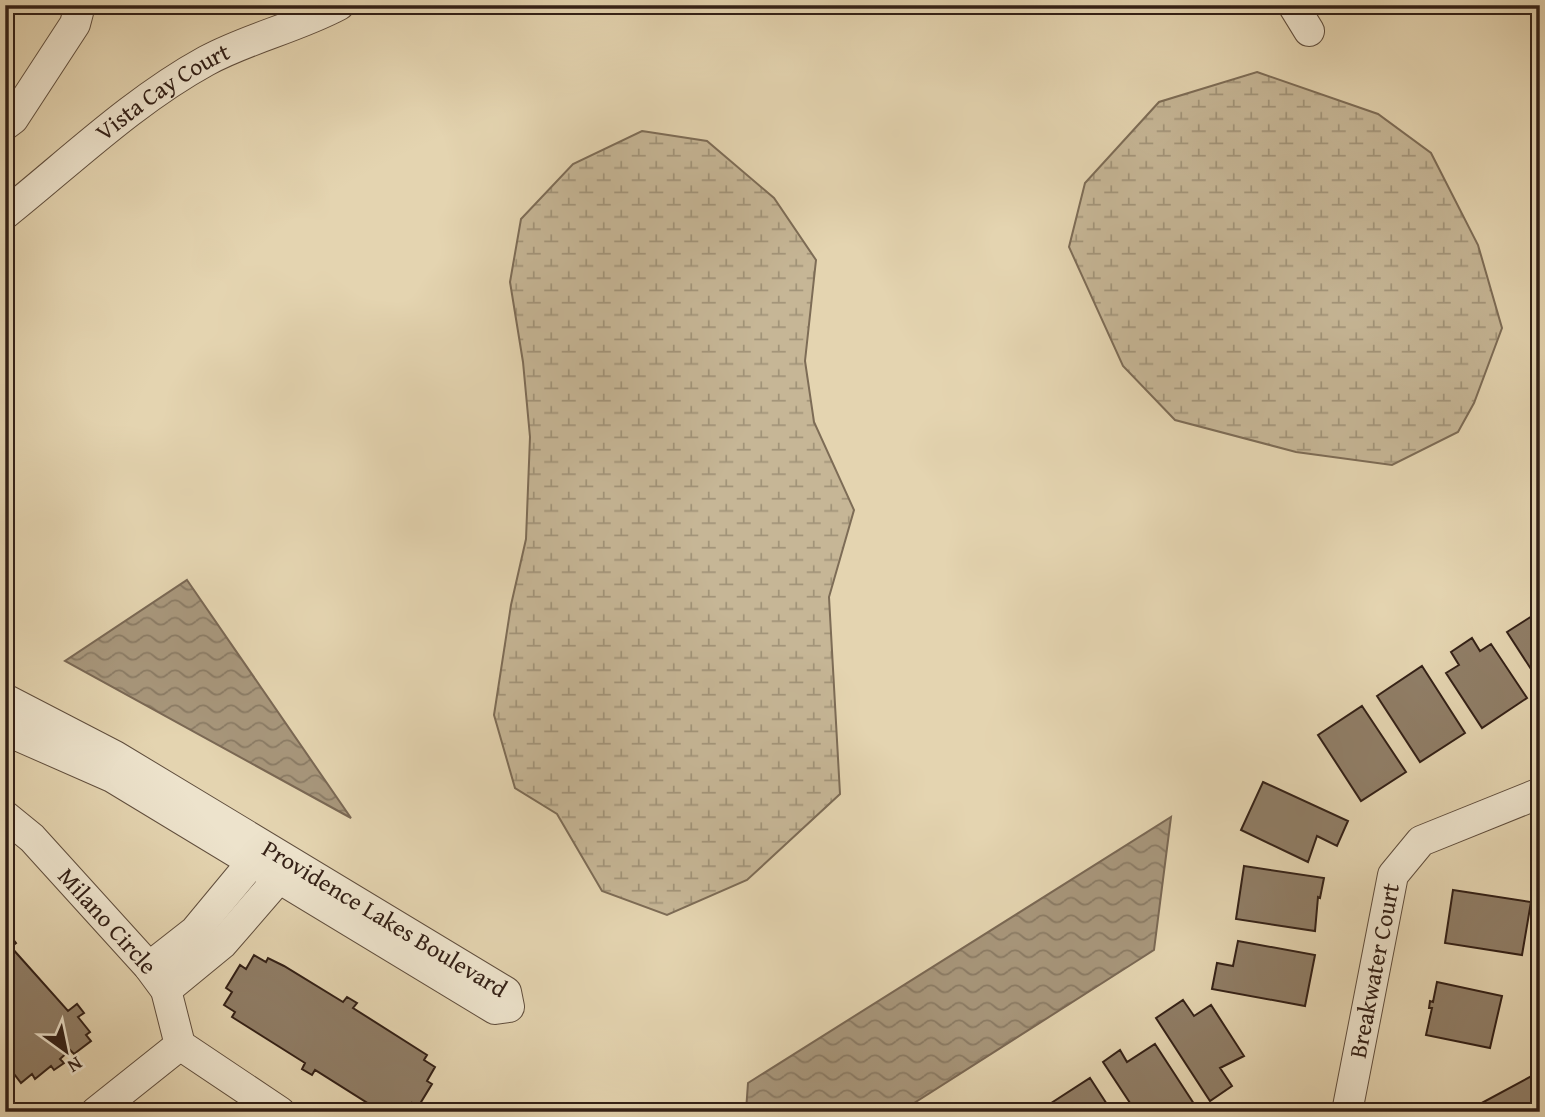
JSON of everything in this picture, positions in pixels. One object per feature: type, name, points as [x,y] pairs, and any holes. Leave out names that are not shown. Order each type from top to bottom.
[{"type":"street","points":[[5,125],[13,119],[75,24],[80,5]]},
{"type":"street","name":"Vista Cay Court","points":[[5,214],[164,85],[209,59],[306,14],[339,5]]},
{"type":"street","points":[[1293,5],[1309,31]]},
{"type":"street","name":"Providence Lakes Boulevard","points":[[5,699],[115,756],[506,992],[509,1007],[495,1009],[112,777],[5,730]]},
{"type":"street","name":"Breakwater Court","points":[[1347,1112],[1393,875],[1421,841],[1540,793]]},
{"type":"street","name":"Milano Circle","points":[[5,816],[32,838],[157,978],[180,1045]]},
{"type":"street","points":[[157,978],[253,861]]},
{"type":"street","points":[[157,978],[222,944],[279,877]]},
{"type":"street","points":[[96,1112],[180,1045],[280,1112]]},
{"type":"green space","points":[[1257,72],[1378,114],[1431,153],[1478,245],[1502,328],[1474,403],[1458,432],[1392,465],[1296,452],[1175,420],[1123,366],[1069,247],[1085,183],[1159,102]]},
{"type":"green space","points":[[642,131],[707,141],[774,198],[816,260],[805,361],[814,422],[854,510],[829,597],[840,794],[747,880],[667,915],[602,891],[557,814],[515,788],[494,715],[511,605],[526,539],[530,437],[523,362],[510,282],[521,219],[573,164]]},
{"type":"water","points":[[187,580],[351,818],[65,661]]},
{"type":"water","points":[[1171,817],[1154,950],[900,1112],[746,1111],[748,1083]]},
{"type":"building","points":[[1540,611],[1540,683],[1507,632]]},
{"type":"building","points":[[1472,638],[1480,651],[1491,644],[1527,698],[1482,728],[1446,673],[1459,665],[1451,652]]},
{"type":"building","points":[[1422,666],[1465,733],[1420,762],[1377,696]]},
{"type":"building","points":[[1362,706],[1406,772],[1361,801],[1318,735]]},
{"type":"building","points":[[1263,782],[1348,821],[1337,846],[1317,836],[1308,862],[1241,830]]},
{"type":"building","points":[[1244,866],[1324,878],[1320,898],[1318,897],[1315,931],[1236,919]]},
{"type":"building","points":[[1453,890],[1531,902],[1522,955],[1445,943]]},
{"type":"building","points":[[9,934],[16,943],[11,947],[68,1011],[77,1004],[84,1013],[78,1017],[90,1032],[86,1035],[91,1041],[74,1054],[70,1050],[60,1059],[64,1063],[54,1070],[51,1066],[35,1079],[32,1074],[21,1083],[11,1070],[5,1073],[5,936]]},
{"type":"building","points":[[1238,941],[1315,955],[1305,1006],[1212,989],[1217,963],[1233,966]]},
{"type":"building","points":[[254,955],[266,962],[268,958],[284,966],[343,1002],[347,997],[357,1003],[353,1008],[427,1055],[424,1060],[435,1067],[427,1081],[432,1084],[418,1107],[412,1103],[407,1112],[385,1112],[374,1107],[315,1070],[312,1075],[302,1069],[305,1063],[232,1017],[235,1012],[224,1005],[232,992],[226,988],[240,965],[246,969]]},
{"type":"building","points":[[1437,982],[1502,996],[1490,1048],[1426,1035],[1432,1008],[1429,1008],[1430,1001],[1433,1002]]},
{"type":"building","points":[[1183,1000],[1194,1016],[1211,1005],[1244,1056],[1220,1068],[1232,1086],[1210,1101],[1156,1018]]},
{"type":"building","points":[[1155,1044],[1198,1110],[1195,1112],[1136,1112],[1103,1062],[1120,1050],[1127,1062]]},
{"type":"building","points":[[1539,1072],[1540,1112],[1465,1112]]},
{"type":"building","points":[[1090,1078],[1112,1112],[1048,1112],[1045,1107]]}]
